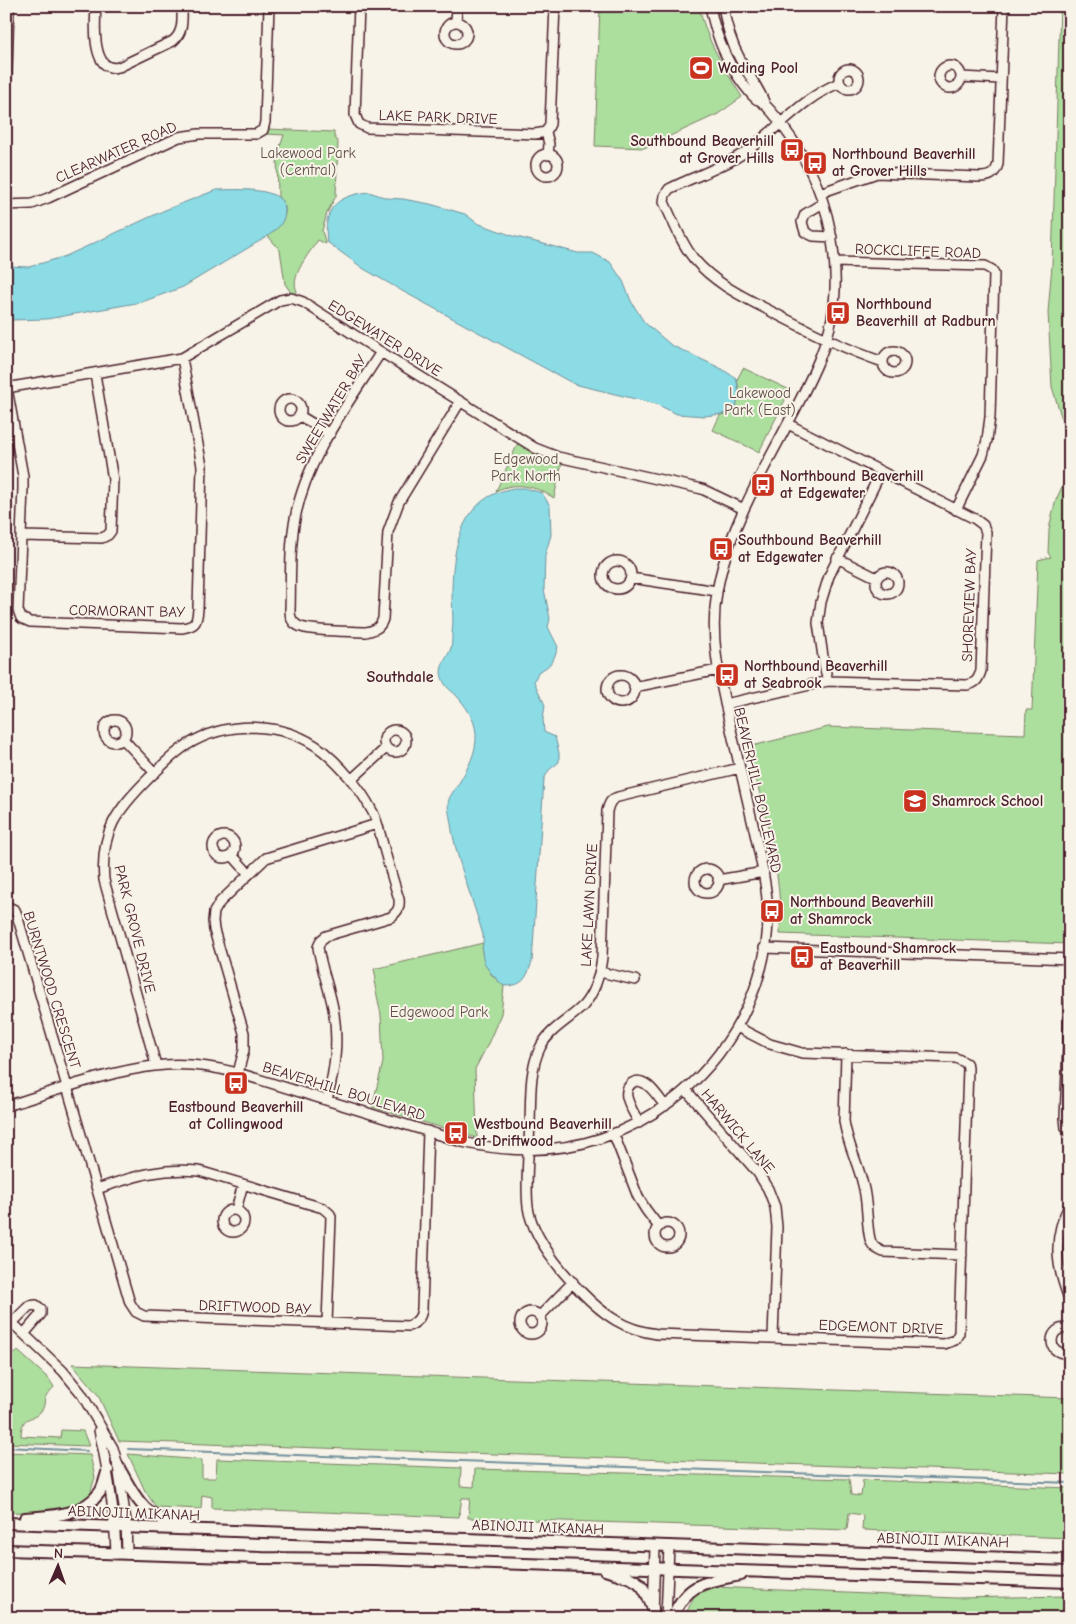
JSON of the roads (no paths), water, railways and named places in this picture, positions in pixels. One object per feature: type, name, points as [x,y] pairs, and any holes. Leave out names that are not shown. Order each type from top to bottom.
[{"type":"main road","points":[[118,1466],[135,1497],[153,1516],[174,1523],[188,1524],[214,1531]]},
{"type":"main road","points":[[6,1522],[60,1516],[76,1510],[91,1502],[101,1490],[108,1470]]},
{"type":"main road","name":"ABINOJII MIKANAH","points":[[6,1522],[126,1528],[1070,1560]]},
{"type":"main road","points":[[6,1550],[262,1558],[374,1559],[1070,1582]]},
{"type":"main road","points":[[595,1566],[630,1577],[641,1584],[653,1613]]},
{"type":"main road","points":[[672,1618],[678,1603],[694,1588],[754,1572]]},
{"type":"street","points":[[6,103],[9,6]]},
{"type":"street","points":[[96,6],[96,33],[100,57],[106,67],[112,69],[150,53],[179,37],[182,31],[182,6]]},
{"type":"street","name":"CLEARWATER ROAD","points":[[6,205],[32,204],[48,198],[179,137],[199,134],[250,135],[263,130],[265,122],[269,6]]},
{"type":"street","name":"LAKE PARK DRIVE","points":[[359,6],[355,115],[356,122],[361,126],[367,128],[535,134],[546,132]]},
{"type":"street","points":[[456,22],[457,6]]},
{"type":"street","points":[[548,155],[549,144],[546,132],[550,124],[555,6]]},
{"type":"street","name":"BEAVERHILL BOULEVARD","points":[[710,6],[713,22],[722,47],[731,64],[755,98],[765,104]]},
{"type":"street","name":"BEAVERHILL BOULEVARD","points":[[6,1106],[132,1069],[156,1065],[194,1065],[238,1073],[486,1147],[529,1150],[567,1148],[614,1135],[639,1123],[665,1106],[686,1090],[710,1066],[737,1027],[758,976],[768,916],[764,872],[718,670],[713,629],[717,591],[728,548],[744,509],[818,363],[831,321],[834,302],[835,262],[832,237],[820,193],[810,167],[781,123],[765,104],[761,94],[739,59],[723,6]]},
{"type":"street","points":[[820,193],[877,173],[979,177],[987,177],[992,174],[998,164],[1004,6]]},
{"type":"street","points":[[961,77],[1001,79]]},
{"type":"street","points":[[839,83],[815,95],[741,155],[669,190],[665,194],[664,202],[683,243],[694,259],[709,275],[726,288],[826,340],[850,351],[883,362]]},
{"type":"street","points":[[823,203],[805,214],[802,222],[806,232],[813,236],[832,237]]},
{"type":"street","name":"ROCKCLIFFE ROAD","points":[[835,262],[985,266],[992,270],[994,274],[990,418],[987,440],[983,455],[956,510]]},
{"type":"street","name":"EDGEWATER DRIVE","points":[[6,388],[182,358],[285,298],[298,299],[535,448],[558,457],[702,488],[744,509]]},
{"type":"street","name":"SWEETWATER BAY","points":[[380,352],[314,460],[306,477],[294,520],[290,617],[294,624],[304,628],[366,632],[376,630],[381,626],[383,619],[386,549],[388,532],[393,516],[399,502],[460,402]]},
{"type":"street","name":"CORMORANT BAY","points":[[6,388],[23,476],[19,614],[25,621],[182,628],[191,626],[198,619],[202,466],[182,358]]},
{"type":"street","points":[[22,536],[102,538],[111,531],[113,480],[95,374]]},
{"type":"street","points":[[300,416],[330,434]]},
{"type":"street","name":"SHOREVIEW BAY","points":[[725,704],[828,681],[967,685],[974,683],[978,679],[980,671],[986,532],[983,525],[975,519],[788,424]]},
{"type":"street","points":[[828,681],[818,623],[824,593],[829,576],[881,472]]},
{"type":"street","points":[[838,558],[877,578]]},
{"type":"street","points":[[631,578],[717,591]]},
{"type":"street","points":[[634,687],[718,670]]},
{"type":"street","name":"PARK GROVE DRIVE","points":[[156,1065],[104,880],[103,865],[106,841],[112,822],[128,799],[186,745],[208,734],[224,729],[254,727],[289,732],[323,751],[351,780],[372,809],[400,907],[392,917],[326,936],[321,940],[318,948],[336,1025],[335,1064],[327,1100]]},
{"type":"street","points":[[123,739],[155,773]]},
{"type":"street","points":[[351,780],[386,748]]},
{"type":"street","name":"LAKE LAWN DRIVE","points":[[529,1150],[534,1063],[549,1035],[587,1000],[600,972],[607,811],[609,804],[613,798],[618,796],[740,768]]},
{"type":"street","points":[[238,1073],[244,1050],[244,1033],[213,921],[214,912],[220,902],[266,858],[377,824]]},
{"type":"street","points":[[232,855],[249,874]]},
{"type":"street","points":[[718,880],[764,872]]},
{"type":"street","name":"BURNTWOOD CRESCENT","points":[[6,906],[15,910],[17,915],[68,1087]]},
{"type":"street","points":[[764,948],[1070,959]]},
{"type":"street","points":[[600,972],[636,980]]},
{"type":"street","points":[[1070,1002],[1065,1118],[1066,1128],[1070,1133]]},
{"type":"street","name":"EDGEMONT DRIVE","points":[[529,1150],[528,1207],[533,1225],[541,1241],[573,1282],[604,1313],[618,1322],[638,1330],[657,1334],[951,1343],[959,1333],[968,1068],[966,1063],[956,1058],[802,1053],[785,1050],[770,1044],[737,1027]]},
{"type":"street","points":[[846,1054],[844,1121],[864,1186],[870,1241],[874,1248],[883,1252],[962,1255]]},
{"type":"street","points":[[639,1123],[628,1098],[627,1091],[634,1082],[641,1081],[665,1106]]},
{"type":"street","name":"DRIFTWOOD BAY","points":[[68,1087],[130,1303],[136,1312],[144,1316],[409,1326],[415,1323],[420,1318],[422,1309],[428,1131]]},
{"type":"street","name":"HARWICK LANE","points":[[686,1090],[758,1172],[768,1189],[775,1207],[777,1227],[773,1338]]},
{"type":"street","points":[[614,1135],[638,1197],[659,1227]]},
{"type":"street","points":[[97,1189],[160,1170],[180,1169],[199,1171],[323,1208],[330,1214],[332,1221],[328,1323]]},
{"type":"street","points":[[236,1210],[243,1184]]},
{"type":"street","points":[[1070,1204],[1059,1232],[1057,1255],[1061,1280],[1070,1301]]},
{"type":"street","points":[[540,1316],[573,1282]]},
{"type":"street","points":[[24,1334],[41,1314],[41,1309],[36,1305],[30,1306],[9,1320],[81,1393],[113,1448],[118,1466],[126,1528],[127,1554]]},
{"type":"street","points":[[1070,1329],[1063,1328],[1056,1331],[1052,1338],[1055,1350],[1070,1352]]},
{"type":"street","points":[[97,1420],[108,1470],[116,1527],[116,1554]]},
{"type":"street","points":[[653,1613],[655,1546]]},
{"type":"street","points":[[666,1618],[668,1546]]},
{"type":"water","points":[[216,190],[258,191],[277,197],[283,203],[285,211],[282,223],[268,236],[183,287],[142,302],[47,319],[6,319],[6,266],[29,267],[66,256],[165,210]]},
{"type":"water","points":[[369,192],[387,198],[430,204],[465,214],[477,223],[513,236],[578,253],[593,253],[610,262],[623,281],[631,301],[644,322],[671,345],[720,368],[736,378],[738,396],[733,413],[704,416],[677,414],[656,404],[574,384],[364,269],[327,242],[326,231],[327,221],[334,206],[348,197]]},
{"type":"water","points":[[514,488],[525,488],[542,493],[550,506],[551,535],[545,555],[544,589],[550,619],[548,627],[558,647],[551,662],[538,672],[534,682],[545,705],[544,732],[555,737],[559,762],[549,770],[544,779],[532,962],[526,977],[520,983],[504,986],[492,975],[484,962],[482,952],[483,935],[460,862],[448,809],[449,799],[466,772],[471,760],[476,741],[475,728],[472,717],[466,707],[445,684],[441,671],[451,646],[453,566],[459,536],[473,511],[483,501],[496,493]]},
{"type":"waterway","points":[[6,1447],[87,1451]]},
{"type":"waterway","points":[[128,1449],[1070,1483]]},
{"type":"place","name":"Wading Pool","points":[[701,68]]},
{"type":"place","name":"Southbound Beaverhill at Grover Hills","points":[[792,150]]},
{"type":"place","name":"Northbound Beaverhill at Grover Hills","points":[[815,163]]},
{"type":"place","name":"Northbound Beaverhill at Radburn","points":[[838,313]]},
{"type":"place","name":"Northbound Beaverhill at Edgewater","points":[[763,485]]},
{"type":"place","name":"Southbound Beaverhill at Edgewater","points":[[721,549]]},
{"type":"place","name":"Northbound Beaverhill at Seabrook","points":[[727,675]]},
{"type":"place","name":"Shamrock School","points":[[915,801]]},
{"type":"place","name":"Northbound Beaverhill at Shamrock","points":[[772,911]]},
{"type":"place","name":"Eastbound Shamrock at Beaverhill","points":[[802,957]]},
{"type":"place","name":"Eastbound Beaverhill at Collingwood","points":[[236,1083]]},
{"type":"place","name":"Westbound Beaverhill at Driftwood","points":[[456,1133]]},
{"type":"district","name":"Southdale","points":[[400,676]]},
{"type":"park label","name":"Lakewood Park (Central)","points":[[308,162]]},
{"type":"park label","name":"Lakewood Park (East)","points":[[760,402]]},
{"type":"park label","name":"Edgewood Park North","points":[[526,468]]},
{"type":"park label","name":"Edgewood Park","points":[[439,1012]]}]
